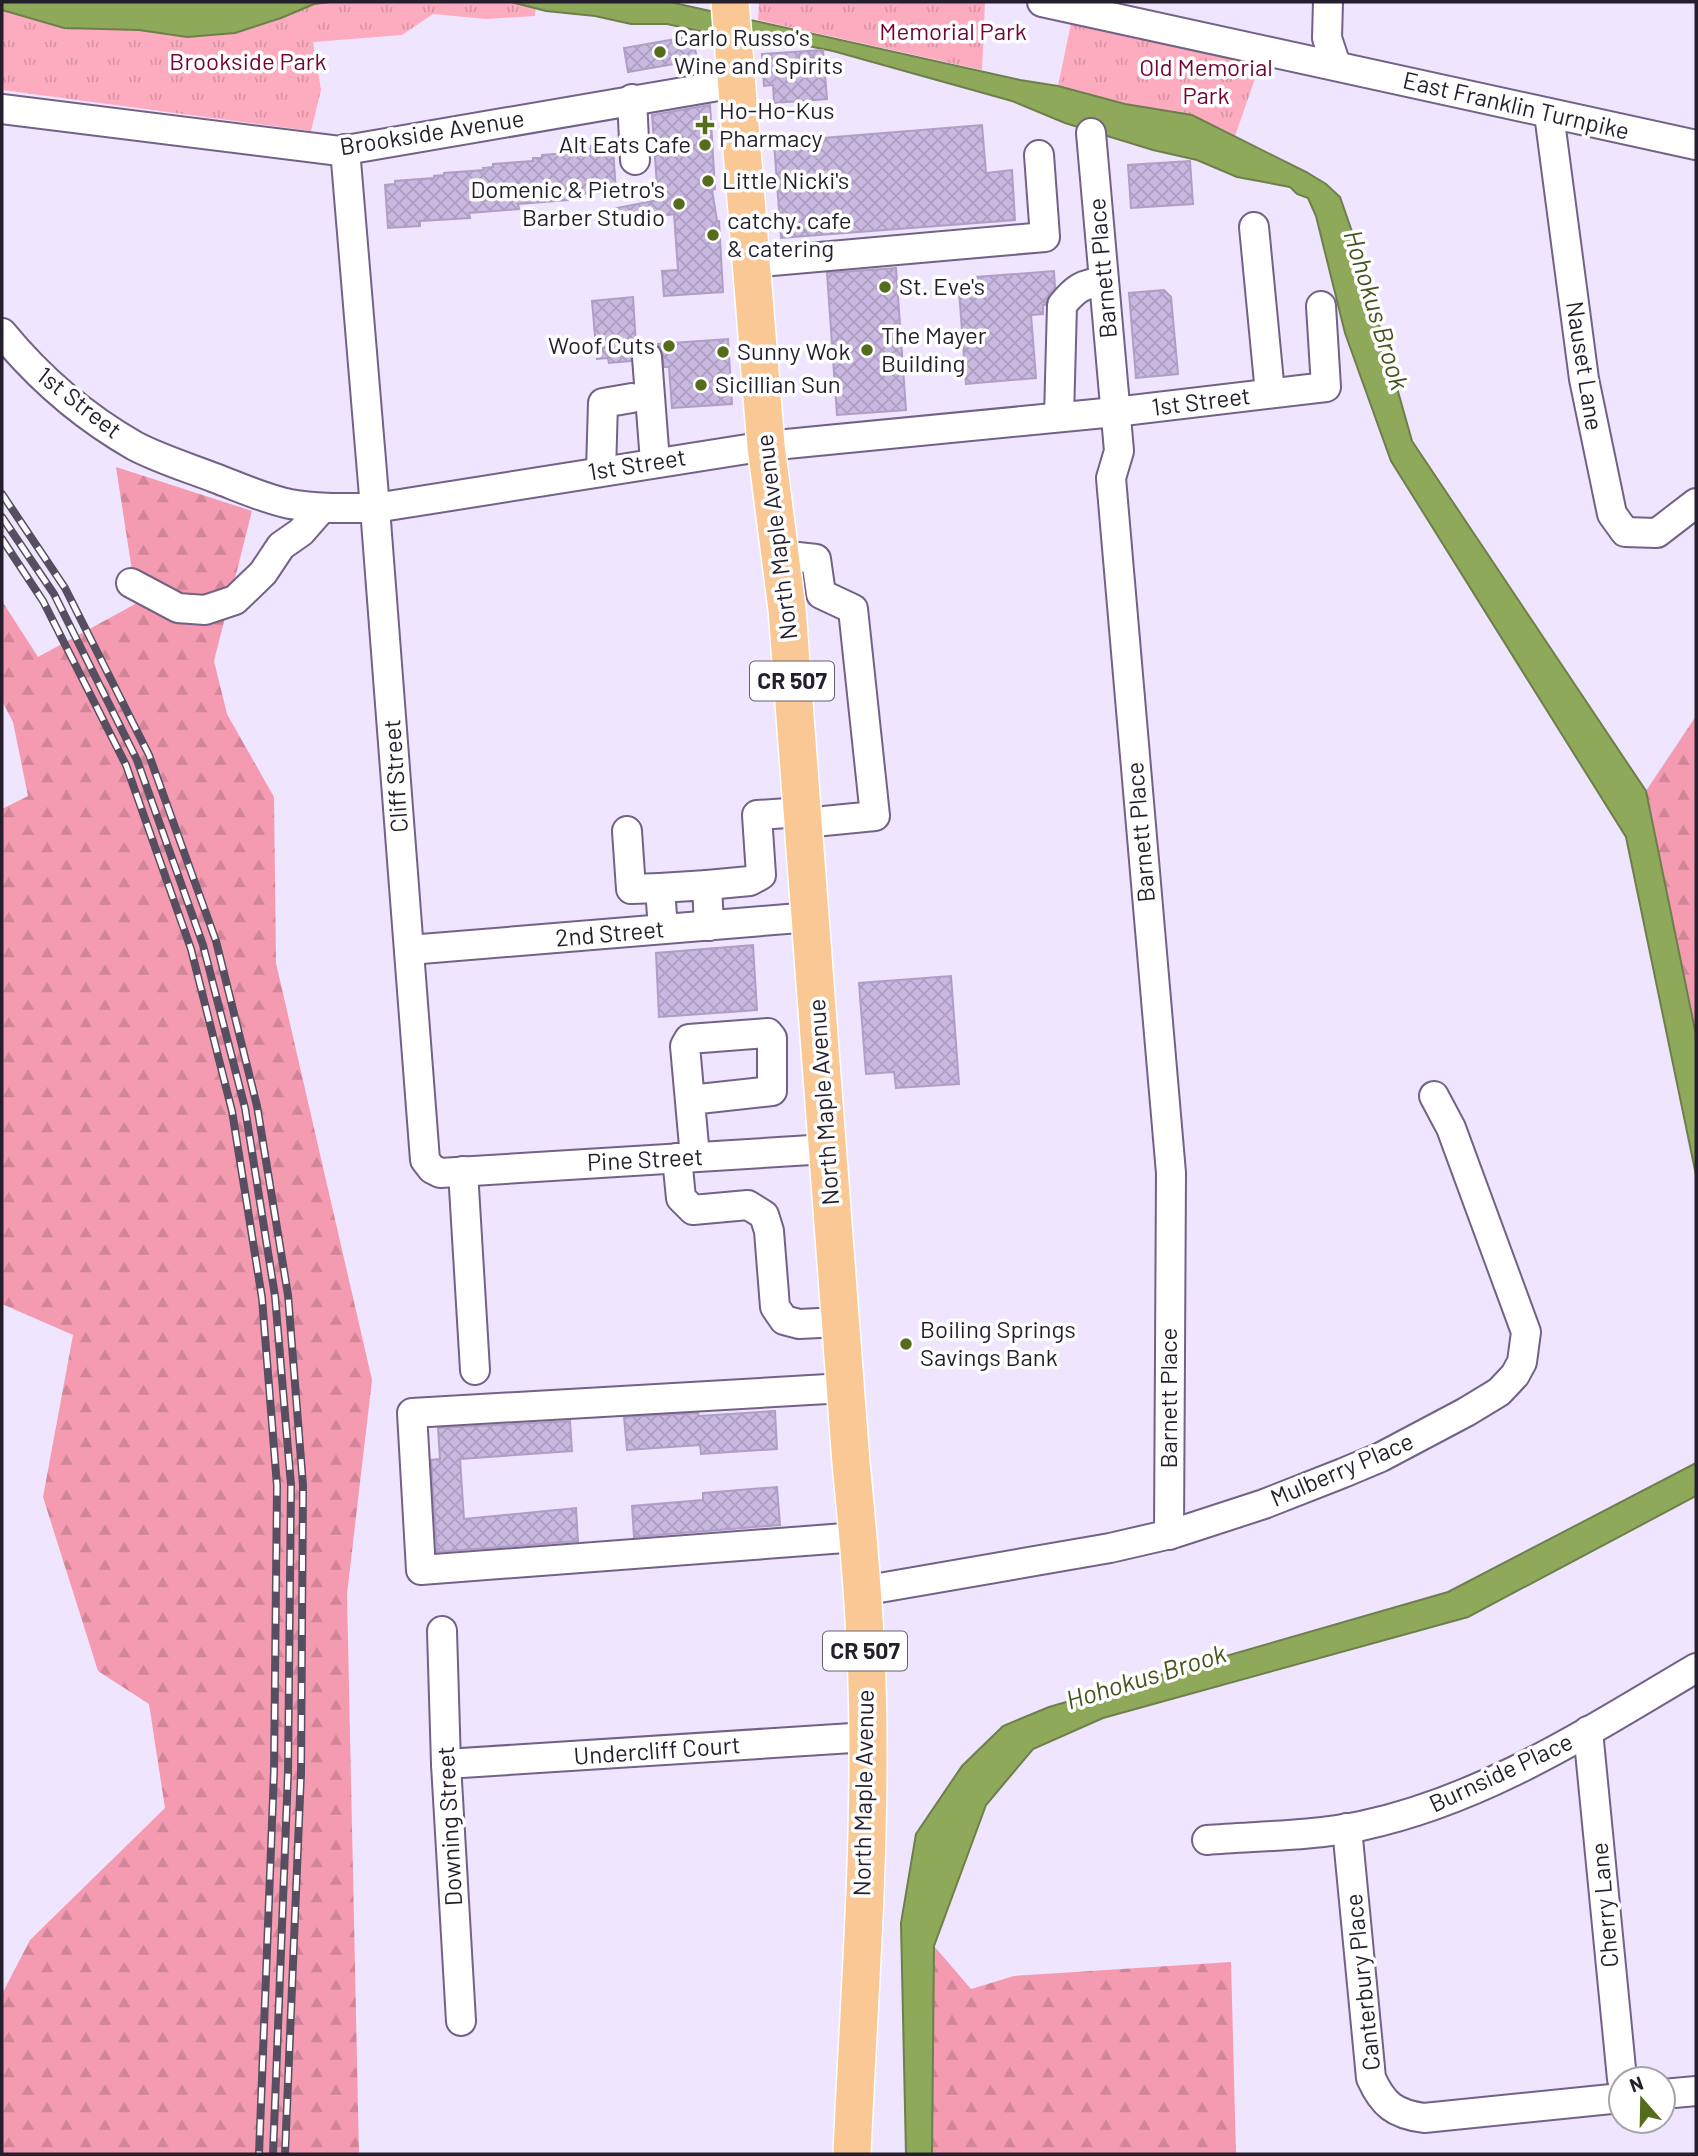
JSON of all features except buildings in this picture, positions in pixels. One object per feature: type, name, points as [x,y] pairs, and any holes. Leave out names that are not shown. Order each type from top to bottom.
[{"type":"main road","name":"CR 507","points":[[731,4],[735,67]]},
{"type":"main road","name":"North Maple Avenue","points":[[735,67],[766,446],[787,609],[862,1591],[868,1737],[867,1826],[852,2154]]},
{"type":"street","name":"East Franklin Turnpike","points":[[1042,2],[1549,114],[1694,153]]},
{"type":"street","points":[[1328,2],[1327,37],[1336,65]]},
{"type":"street","name":"Brookside Avenue","points":[[2,109],[345,149],[632,99],[735,67]]},
{"type":"street","points":[[632,99],[635,160]]},
{"type":"street","name":"Nauset Lane","points":[[1549,114],[1584,379],[1612,514],[1625,532],[1657,533],[1696,503]]},
{"type":"street","name":"Barnett Place","points":[[1091,132],[1119,451],[1111,478],[1171,1173],[1169,1535]]},
{"type":"street","name":"Cliff Street","points":[[345,149],[425,1160],[432,1169],[440,1173],[463,1171]]},
{"type":"street","points":[[751,263],[1045,237],[1039,155]]},
{"type":"street","points":[[1254,227],[1269,393]]},
{"type":"street","points":[[1059,417],[1062,305],[1074,290],[1104,282]]},
{"type":"street","name":"1st Street","points":[[2,332],[21,356],[57,391],[96,421],[138,447],[288,503],[322,508],[375,508],[766,446],[1115,412],[1326,387],[1321,306]]},
{"type":"street","points":[[647,357],[655,462]]},
{"type":"street","points":[[601,471],[603,403],[632,398]]},
{"type":"street","points":[[131,583],[178,608],[205,610],[235,600],[263,573],[281,546],[301,531],[322,508]]},
{"type":"street","points":[[627,831],[631,890],[750,881],[761,875],[757,815],[875,816],[853,609],[821,594],[816,559],[780,555]]},
{"type":"street","points":[[707,884],[709,926]]},
{"type":"street","points":[[660,888],[663,929]]},
{"type":"street","name":"2nd Street","points":[[409,950],[811,917]]},
{"type":"street","name":"Mulberry Place","points":[[862,1591],[1110,1548],[1169,1535],[1264,1504],[1381,1457],[1499,1392],[1516,1376],[1522,1362],[1526,1341],[1522,1319],[1451,1128],[1434,1096]]},
{"type":"street","points":[[690,1100],[681,1198],[693,1210],[748,1205],[764,1215],[769,1231],[775,1307],[784,1320],[799,1324],[840,1322]]},
{"type":"street","name":"Pine Street","points":[[463,1171],[827,1149]]},
{"type":"street","points":[[463,1171],[475,1370]]},
{"type":"street","points":[[845,1388],[412,1413],[421,1570],[858,1537]]},
{"type":"street","name":"Downing Street","points":[[442,1631],[446,1764],[461,2021]]},
{"type":"street","name":"Burnside Place","points":[[1207,1840],[1347,1828],[1420,1810],[1476,1790],[1530,1765],[1696,1668]]},
{"type":"street","name":"Cherry Lane","points":[[1588,1731],[1621,2065]]},
{"type":"street","name":"Undercliff Court","points":[[446,1764],[868,1737]]},
{"type":"street","name":"Canterbury Place","points":[[1347,1828],[1371,2078],[1379,2095],[1391,2108],[1406,2116],[1424,2118],[1607,2099]]},
{"type":"street","points":[[1677,2093],[1696,2091]]},
{"type":"green space","name":"Brookside Park","points":[[2,2],[536,2],[535,16],[486,19],[433,14],[402,35],[313,42],[321,90],[311,131],[2,90]]},
{"type":"green space","name":"Memorial Park","points":[[759,2],[985,2],[982,70],[758,20]]},
{"type":"green space","name":"Old Memorial Park","points":[[1074,9],[1265,50],[1235,136],[1223,130],[1058,86]]},
{"type":"green space","points":[[116,467],[252,511],[214,661],[227,714],[274,797],[276,963],[372,1380],[347,1594],[359,2154],[2,2154],[2,1994],[30,1940],[165,1808],[149,1704],[98,1671],[43,1497],[73,1335],[2,1304],[2,809],[28,796],[13,722],[2,701],[2,601],[38,657],[137,603]]},
{"type":"green space","points":[[1696,716],[1696,1035],[1646,791]]},
{"type":"green space","points":[[934,1946],[971,1989],[1014,1976],[1231,1962],[1236,2154],[932,2154]]},
{"type":"shaded area","points":[[2,2],[330,2],[314,4],[235,33],[187,37],[139,30],[64,28],[2,10]]},
{"type":"shaded area","points":[[511,2],[670,2],[1020,80],[1058,86],[1125,104],[1192,115],[1306,172],[1326,184],[1340,197],[1357,246],[1412,441],[1646,791],[1696,1035],[1696,1175],[1626,837],[1391,461],[1345,333],[1316,216],[1308,198],[1297,194],[1290,187],[1237,177],[1197,160],[1153,150],[1065,123],[1012,101],[833,51],[778,40],[731,38],[667,24],[631,24],[595,16],[546,11]]},
{"type":"shaded area","points":[[1696,1463],[1696,1496],[1468,1617],[1103,1718],[1033,1749],[986,1805],[934,1946],[932,2154],[906,2154],[901,1923],[916,1834],[962,1766],[1003,1726],[1049,1707],[1448,1592]]},
{"type":"railway","points":[[2,494],[65,588],[149,755],[216,941],[257,1106],[288,1295],[303,1485],[301,1773],[285,2154]]},
{"type":"railway","points":[[2,517],[54,594],[137,760],[203,945],[245,1108],[275,1296],[291,1485],[288,1773],[273,2154]]},
{"type":"railway","points":[[2,539],[43,601],[126,765],[191,949],[232,1111],[262,1298],[277,1486],[274,1772],[259,2154]]},
{"type":"place","name":"Carlo Russo's Wine and Spirits","points":[[660,52]]},
{"type":"place","name":"Ho-Ho-Kus Pharmacy","points":[[705,125]]},
{"type":"place","name":"Alt Eats Cafe","points":[[705,145]]},
{"type":"place","name":"Little Nicki's","points":[[708,181]]},
{"type":"place","name":"Domenic & Pietro's Barber Studio","points":[[679,204]]},
{"type":"place","name":"catchy. cafe & catering","points":[[713,235]]},
{"type":"place","name":"St. Eve's","points":[[885,287]]},
{"type":"place","name":"Woof Cuts","points":[[669,346]]},
{"type":"place","name":"The Mayer Building","points":[[867,350]]},
{"type":"place","name":"Sunny Wok","points":[[723,352]]},
{"type":"place","name":"Sicillian Sun","points":[[701,385]]},
{"type":"place","name":"Boiling Springs Savings Bank","points":[[906,1344]]},
{"type":"water label","name":"Hohokus Brook","points":[[1376,310]]},
{"type":"water label","name":"Hohokus Brook","points":[[1146,1677]]}]
